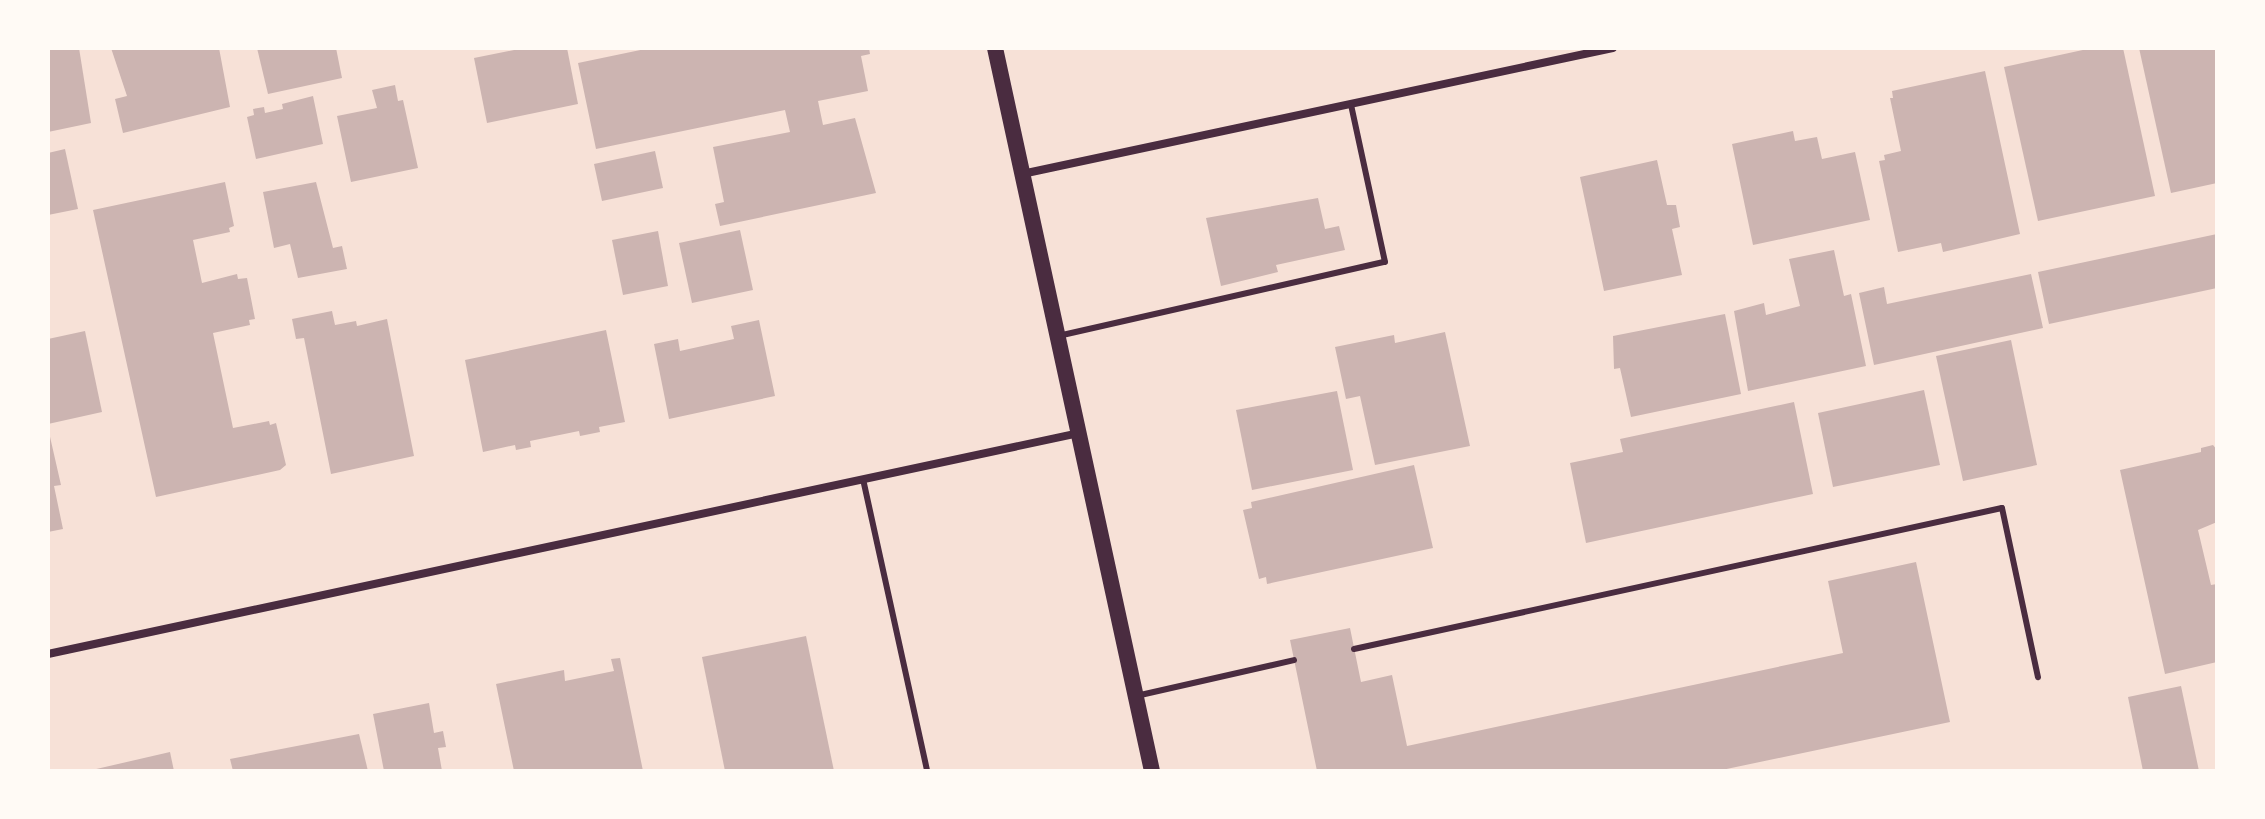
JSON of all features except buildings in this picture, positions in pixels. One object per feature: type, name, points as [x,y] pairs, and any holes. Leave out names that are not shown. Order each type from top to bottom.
[{"type":"main road","points":[[995,48],[1152,771]]},
{"type":"street","points":[[1022,174],[1613,48]]},
{"type":"street","points":[[48,654],[1079,433]]},
{"type":"lane","points":[[1057,336],[1385,262],[1351,105]]},
{"type":"lane","points":[[863,479],[927,771]]},
{"type":"lane","points":[[1354,649],[2002,508],[2038,677]]},
{"type":"lane","points":[[1136,696],[1294,660]]}]
